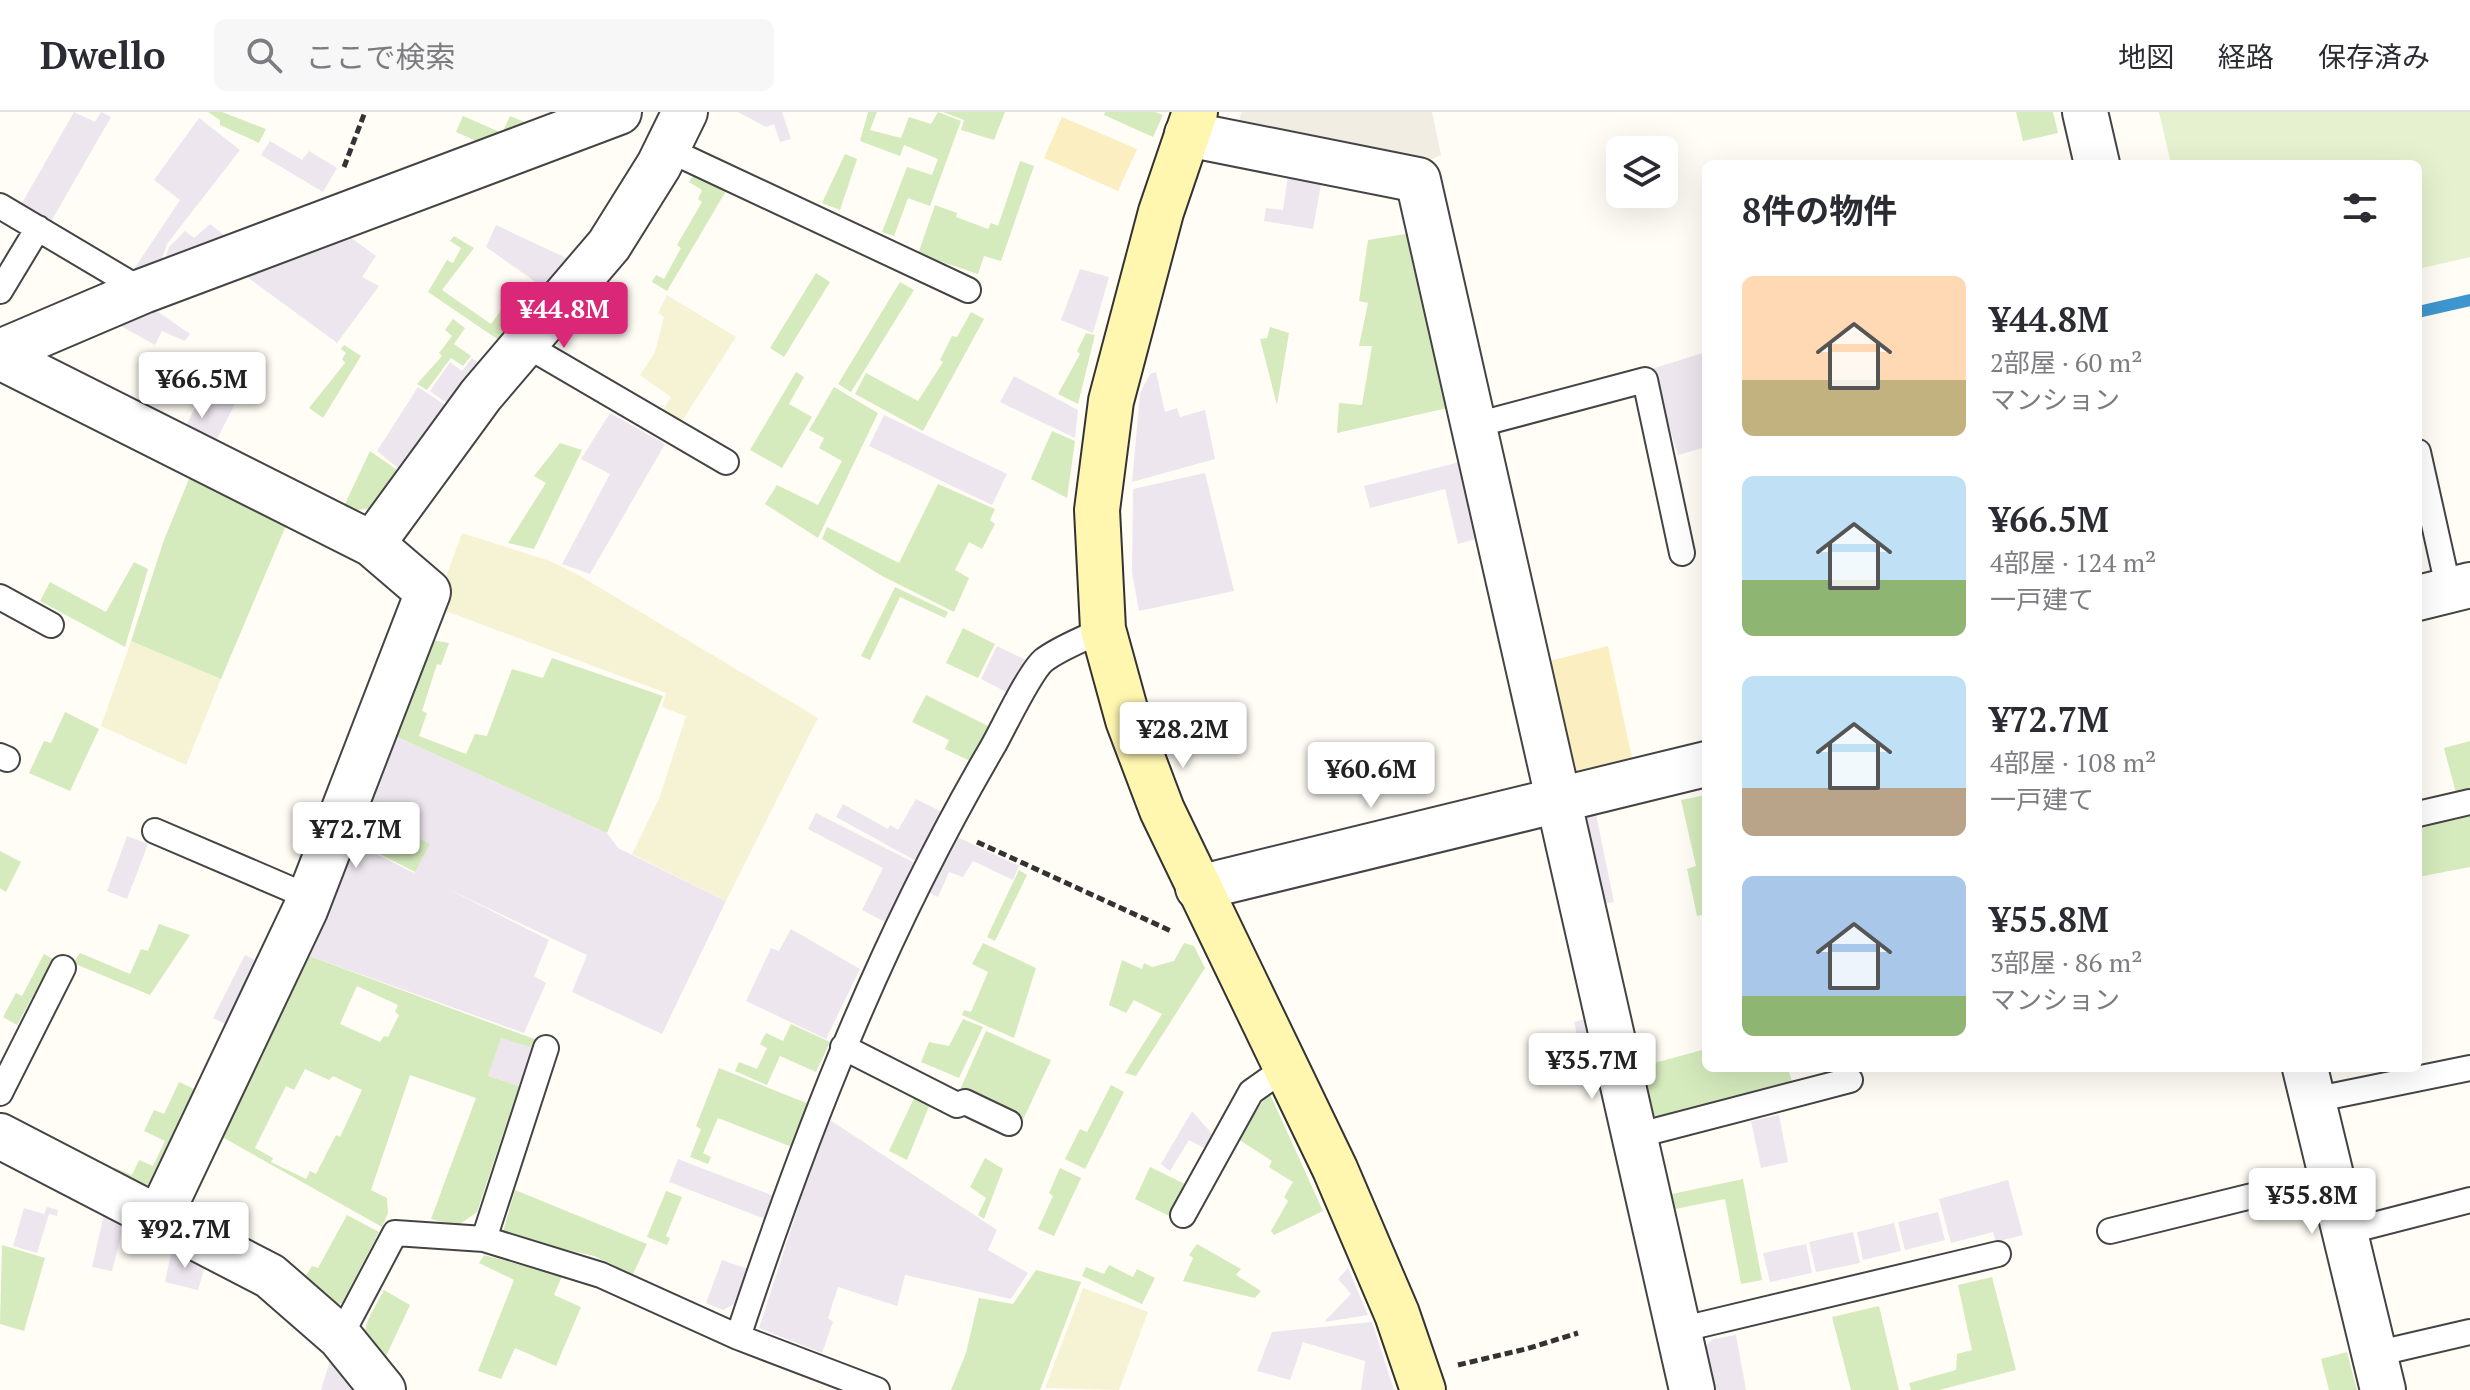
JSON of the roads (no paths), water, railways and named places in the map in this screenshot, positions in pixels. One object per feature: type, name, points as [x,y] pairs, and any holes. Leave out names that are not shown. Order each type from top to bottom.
[{"type":"street","points":[[0,355],[143,291],[619,112]]},
{"type":"street","points":[[2085,112],[2096,160]]},
{"type":"street","points":[[1420,1382],[1335,1169],[1162,810],[1128,720],[1103,629],[1097,510],[1111,401],[1157,226],[1191,123],[1418,180],[1692,1390]]},
{"type":"street","points":[[372,544],[481,395],[609,245],[676,130]]},
{"type":"street","points":[[0,355],[372,544],[428,592],[309,897],[159,1218]]},
{"type":"street","points":[[1198,888],[1560,797],[1702,765]]},
{"type":"street","points":[[2309,1084],[2379,1372]]},
{"type":"street","points":[[0,1136],[270,1276],[340,1337],[383,1390]]},
{"type":"lane","points":[[676,130],[968,290]]},
{"type":"lane","points":[[0,206],[143,291]]},
{"type":"lane","points":[[0,291],[38,228]]},
{"type":"lane","points":[[524,344],[726,462]]},
{"type":"lane","points":[[1472,426],[1645,380],[1682,553]]},
{"type":"lane","points":[[2422,472],[2446,591]]},
{"type":"lane","points":[[0,597],[51,625]]},
{"type":"lane","points":[[738,1337],[781,1207],[843,1047],[890,937],[947,828],[1043,661],[1103,629]]},
{"type":"lane","points":[[2422,813],[2470,802]]},
{"type":"lane","points":[[155,831],[309,897]]},
{"type":"lane","points":[[0,1093],[63,968]]},
{"type":"lane","points":[[843,1047],[957,1105],[965,1102],[1009,1123]]},
{"type":"lane","points":[[484,1239],[546,1048]]},
{"type":"lane","points":[[1183,1215],[1251,1092],[1285,1068]]},
{"type":"lane","points":[[2309,1084],[2470,1068]]},
{"type":"lane","points":[[1635,1136],[1850,1080]]},
{"type":"lane","points":[[2110,1231],[2333,1176]]},
{"type":"lane","points":[[2346,1232],[2470,1200]]},
{"type":"lane","points":[[340,1337],[395,1233],[484,1239],[601,1275],[738,1337],[877,1390]]},
{"type":"lane","points":[[1679,1330],[1998,1254]]},
{"type":"lane","points":[[2379,1372],[2470,1332]]},
{"type":"waterway","points":[[2422,311],[2470,300]]}]
